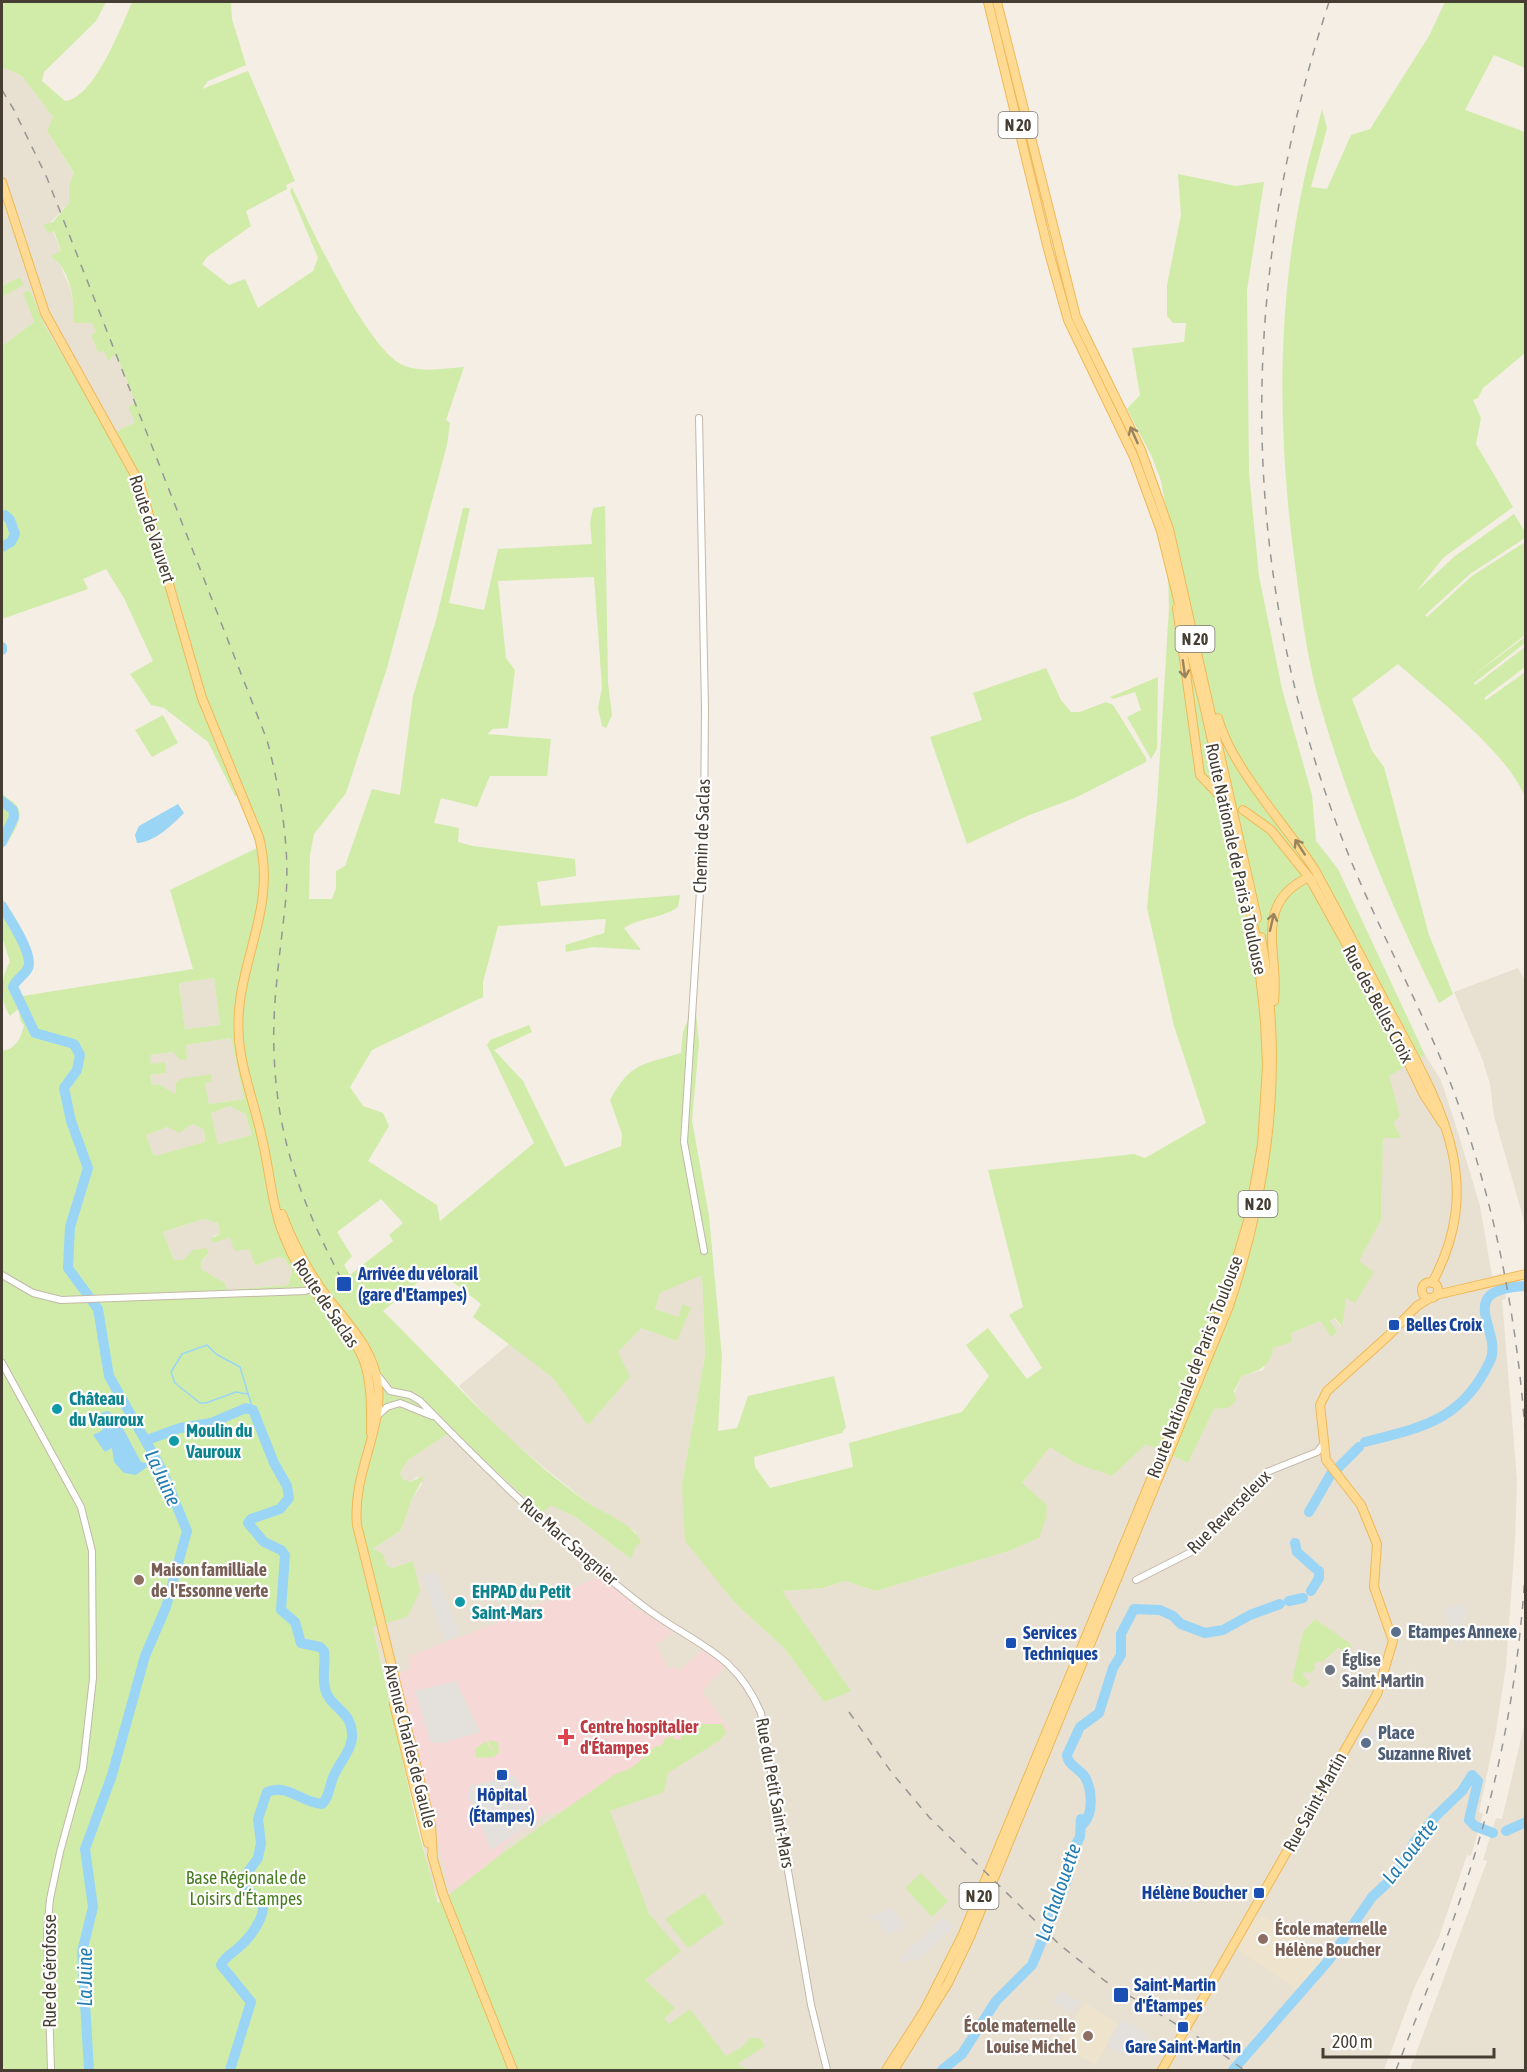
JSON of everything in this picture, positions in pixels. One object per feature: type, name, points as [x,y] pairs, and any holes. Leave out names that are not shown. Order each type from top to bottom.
[{"type":"main road","name":"Route Nationale de Paris à Toulouse","points":[[886,2070],[942,1979],[981,1892],[1222,1305],[1237,1264],[1256,1182],[1267,1066],[1262,982],[1256,937],[1177,590],[1143,477],[1068,320],[1048,249],[988,2]]},
{"type":"main road","name":"Route Nationale de Paris à Toulouse","points":[[894,2070],[944,1992],[970,1937],[1229,1306],[1243,1265],[1263,1185],[1272,1109],[1272,1022],[1269,980],[1206,684],[1169,529],[1150,471],[1076,317],[997,2]]},
{"type":"main road","name":"Route de Vauvert","points":[[2,182],[34,283],[52,329],[119,443],[140,484],[202,698],[243,795]]},
{"type":"main road","points":[[1177,590],[1178,624],[1200,775],[1219,795]]},
{"type":"main road","points":[[1206,684],[1228,743],[1239,764],[1293,835],[1340,916]]},
{"type":"main road","name":"Route de Saclas","points":[[243,795],[259,837],[266,878],[262,912],[239,998],[237,1025],[241,1057],[256,1110],[283,1234],[365,1364],[377,1416],[371,1433]]},
{"type":"main road","points":[[1243,810],[1271,830],[1340,916]]},
{"type":"main road","points":[[1272,1022],[1276,987],[1271,921],[1283,898],[1298,883],[1309,877]]},
{"type":"main road","name":"Rue des Belles Croix","points":[[1309,877],[1437,1108]]},
{"type":"main road","name":"Rue des Belles Croix","points":[[1340,916],[1448,1131],[1456,1165],[1456,1213],[1445,1255],[1431,1291]]},
{"type":"main road","points":[[1431,1291],[1448,1291],[1526,1275]]},
{"type":"main road","name":"Route de Saclas","points":[[316,1288],[360,1339],[376,1371],[371,1433]]},
{"type":"main road","name":"Rue Saint-Martin","points":[[1162,2070],[1306,1814],[1371,1706],[1393,1645],[1393,1636],[1374,1587],[1378,1550],[1375,1535],[1361,1505],[1324,1457],[1319,1410],[1327,1392],[1375,1349],[1431,1291]]},
{"type":"main road","name":"Avenue Charles de Gaulle","points":[[371,1433],[357,1492],[356,1514],[382,1633],[430,1825],[433,1859],[446,1904],[513,2070]]},
{"type":"street","name":"Chemin de Saclas","points":[[699,418],[705,708],[704,827],[684,1142],[704,1251]]},
{"type":"street","points":[[2,1275],[19,1287],[49,1299],[305,1291],[316,1288]]},
{"type":"street","name":"Rue de Gérofosse","points":[[2,1363],[81,1507],[92,1551],[93,1678],[83,1768],[50,1899],[47,1932],[51,2070]]},
{"type":"street","points":[[375,1403],[390,1391],[376,1371]]},
{"type":"street","name":"Rue Marc Sangnier","points":[[390,1391],[410,1395],[420,1401],[495,1477],[636,1601],[714,1651]]},
{"type":"street","points":[[375,1403],[387,1407],[377,1416]]},
{"type":"street","name":"Rue Marc Sangnier","points":[[387,1407],[400,1403],[408,1404],[435,1418]]},
{"type":"street","name":"Rue Reverseleux","points":[[1136,1580],[1193,1551],[1267,1472],[1317,1452],[1322,1446]]},
{"type":"street","name":"Rue du Petit Saint-Mars","points":[[714,1651],[746,1683],[761,1713],[821,2055],[827,2070]]},
{"type":"shaded area","points":[[4,68],[22,76],[53,117],[47,131],[74,174],[69,185],[69,203],[50,223],[61,252],[51,256],[60,265],[70,288],[75,310],[74,323],[92,322],[96,332],[91,334],[104,350],[116,354],[136,403],[135,422],[110,436],[46,328],[30,290],[24,294],[34,322],[2,346],[2,297],[23,285],[20,277],[2,286],[2,71]]},
{"type":"shaded area","points":[[1518,968],[1526,982],[1525,1224],[1494,1116],[1490,1084],[1483,1061],[1454,992]]},
{"type":"shaded area","points":[[214,978],[220,1025],[185,1029],[179,982]]},
{"type":"shaded area","points":[[231,1038],[244,1099],[209,1104],[205,1082],[176,1083],[175,1095],[159,1084],[152,1085],[150,1075],[166,1073],[151,1064],[150,1055],[173,1052],[187,1059],[186,1045]]},
{"type":"shaded area","points":[[1425,1055],[1441,1080],[1480,1206],[1492,1276],[1501,1274],[1506,1299],[1502,1300],[1517,1479],[1515,1540],[1506,1666],[1496,1731],[1479,1812],[1483,1814],[1471,1856],[1467,1855],[1439,1937],[1415,1986],[1384,2070],[504,2070],[431,1880],[373,1627],[387,1624],[413,1561],[392,1568],[387,1567],[373,1549],[401,1530],[412,1499],[422,1484],[418,1476],[410,1482],[402,1478],[400,1473],[408,1460],[452,1431],[542,1513],[551,1504],[577,1518],[631,1559],[636,1532],[587,1502],[541,1465],[503,1433],[459,1386],[510,1343],[552,1377],[589,1424],[617,1352],[641,1328],[677,1341],[679,1317],[655,1309],[660,1293],[702,1274],[705,1355],[682,1484],[736,1604],[784,1648],[824,1702],[850,1690],[781,1591],[823,1588],[845,1581],[876,1591],[1009,1551],[1039,1538],[1022,1483],[1050,1447],[1075,1463],[1146,1443],[1188,1463],[1214,1409],[1228,1408],[1242,1376],[1263,1370],[1273,1348],[1291,1333],[1321,1321],[1330,1322],[1334,1318],[1341,1327],[1346,1297],[1354,1302],[1359,1261],[1381,1219],[1383,1138],[1401,1138],[1392,1122],[1400,1117],[1388,1076]]},
{"type":"shaded area","points":[[230,1106],[245,1114],[252,1135],[218,1144],[211,1113]]},
{"type":"shaded area","points":[[193,1124],[204,1130],[205,1142],[154,1156],[146,1135],[168,1127],[184,1130]]},
{"type":"shaded area","points":[[203,1219],[218,1223],[220,1234],[213,1236],[220,1240],[230,1237],[249,1249],[255,1266],[278,1257],[285,1259],[292,1271],[288,1285],[227,1290],[225,1283],[201,1269],[202,1260],[209,1254],[190,1254],[183,1260],[174,1260],[163,1232]]},
{"type":"shaded area","points":[[435,1571],[460,1635],[445,1641],[422,1576]]},
{"type":"shaded area","name":"Centre hospitalier d'Étampes","points":[[600,1576],[631,1602],[635,1610],[642,1611],[673,1632],[656,1644],[668,1669],[674,1666],[678,1671],[703,1650],[726,1665],[702,1691],[730,1730],[651,1786],[605,1802],[545,1814],[502,1847],[504,1851],[451,1896],[398,1673],[409,1670],[409,1656],[510,1618]]},
{"type":"shaded area","points":[[1463,1604],[1465,1612],[1461,1647],[1454,1641],[1444,1609]]},
{"type":"shaded area","points":[[456,1681],[480,1732],[443,1743],[431,1743],[415,1691]]},
{"type":"shaded area","points":[[1525,1722],[1525,2070],[1410,2070],[1487,1861],[1483,1860],[1496,1818],[1502,1819]]},
{"type":"shaded area","name":"Place Suzanne Rivet","points":[[1372,1727],[1382,1739],[1364,1753],[1352,1740],[1359,1730],[1367,1735]]},
{"type":"shaded area","points":[[515,1775],[533,1816],[532,1823],[491,1850],[468,1796],[470,1786]]},
{"type":"shaded area","points":[[892,1907],[899,1918],[905,1921],[901,1928],[887,1936],[878,1920],[874,1922],[870,1915]]},
{"type":"shaded area","points":[[1262,1915],[1316,1952],[1325,1961],[1300,1992],[1236,1949],[1254,1917],[1258,1920]]},
{"type":"shaded area","points":[[944,1917],[953,1927],[917,1961],[909,1958],[908,1963],[899,1962],[901,1957]]},
{"type":"shaded area","points":[[1061,1990],[1079,2002],[1072,2013],[1052,2001]]},
{"type":"shaded area","name":"École maternelle Louise Michel","points":[[1085,2003],[1118,2023],[1096,2065],[1059,2045]]},
{"type":"shaded area","points":[[1123,2019],[1149,2036],[1138,2056],[1133,2053],[1131,2057],[1107,2046]]},
{"type":"green space","name":"Base Régionale de Loisirs d'Étampes","points":[[2,2],[106,2],[96,21],[44,72],[42,81],[65,101],[76,97],[96,75],[114,43],[132,2],[231,2],[232,19],[246,65],[208,81],[202,89],[248,71],[295,181],[286,185],[287,189],[246,211],[251,226],[207,257],[202,264],[229,285],[245,279],[258,308],[313,271],[318,258],[290,191],[292,187],[341,286],[375,338],[391,356],[412,368],[434,370],[464,367],[446,420],[450,423],[447,445],[387,668],[346,793],[314,834],[310,855],[309,899],[332,899],[336,888],[336,871],[345,866],[372,789],[400,795],[413,696],[436,620],[463,508],[470,508],[449,603],[484,610],[498,549],[592,544],[590,523],[593,508],[605,506],[608,683],[612,715],[606,728],[602,726],[598,708],[602,687],[594,577],[498,581],[506,658],[515,670],[508,728],[493,729],[487,734],[551,739],[547,776],[490,776],[477,807],[441,798],[434,823],[459,828],[458,842],[473,846],[575,859],[576,876],[537,882],[541,906],[680,895],[678,907],[665,914],[624,928],[641,950],[593,947],[566,952],[565,945],[604,933],[606,919],[498,926],[483,982],[483,997],[372,1050],[350,1087],[363,1106],[383,1113],[389,1126],[368,1161],[437,1205],[440,1221],[534,1143],[487,1045],[490,1040],[529,1025],[532,1032],[494,1050],[523,1081],[565,1167],[621,1146],[622,1134],[610,1100],[624,1078],[631,1072],[647,1063],[681,1053],[683,1032],[695,1002],[699,1043],[692,1120],[709,1216],[722,1357],[718,1431],[737,1428],[748,1396],[834,1376],[846,1427],[842,1433],[754,1457],[755,1467],[770,1488],[853,1467],[849,1443],[962,1412],[989,1376],[966,1345],[988,1328],[1027,1379],[1042,1368],[1009,1315],[1023,1307],[988,1170],[1134,1154],[1145,1158],[1206,1123],[1174,1026],[1147,908],[1157,803],[1169,608],[1166,508],[1161,481],[1152,457],[1127,409],[1140,395],[1132,348],[1184,342],[1186,323],[1173,323],[1167,316],[1167,285],[1181,215],[1178,174],[1236,186],[1264,182],[1247,290],[1249,473],[1259,576],[1282,689],[1312,795],[1316,841],[1338,869],[1425,1055],[1389,1076],[1400,1117],[1393,1122],[1401,1138],[1383,1138],[1381,1220],[1359,1261],[1374,1272],[1355,1303],[1346,1298],[1342,1327],[1335,1318],[1330,1321],[1337,1332],[1331,1337],[1321,1321],[1291,1333],[1292,1342],[1273,1348],[1267,1364],[1242,1376],[1234,1391],[1236,1401],[1228,1408],[1214,1409],[1188,1463],[1146,1444],[1112,1476],[1075,1463],[1050,1447],[1022,1483],[1047,1505],[1046,1518],[1039,1538],[1009,1551],[876,1591],[845,1581],[823,1588],[782,1591],[851,1691],[824,1702],[784,1648],[736,1604],[685,1541],[682,1484],[705,1355],[702,1275],[660,1293],[655,1309],[679,1317],[682,1304],[691,1308],[677,1341],[641,1328],[618,1352],[630,1377],[588,1425],[552,1377],[473,1317],[481,1304],[435,1268],[383,1311],[481,1411],[532,1459],[587,1502],[631,1529],[641,1542],[635,1548],[631,1559],[577,1518],[551,1505],[542,1513],[452,1431],[408,1460],[400,1473],[402,1478],[410,1482],[425,1475],[412,1499],[401,1530],[373,1549],[383,1554],[387,1566],[392,1568],[413,1561],[420,1591],[407,1617],[373,1627],[417,1826],[438,1903],[504,1852],[617,1773],[633,1766],[656,1746],[660,1747],[666,1738],[674,1736],[674,1739],[681,1740],[681,1736],[696,1724],[723,1724],[726,1733],[720,1740],[668,1773],[664,1792],[610,1811],[649,1914],[681,1951],[645,1980],[675,2008],[664,2019],[669,2024],[690,2009],[726,2056],[742,2047],[750,2038],[760,2038],[765,2046],[737,2064],[749,2070],[2,2070],[2,1051],[11,1048],[17,1042],[24,1025],[18,1009],[10,1016],[4,1003],[2,989],[4,975],[10,962],[2,937],[2,898],[17,924],[14,927],[28,955],[26,967],[15,982],[16,997],[193,969],[170,890],[257,848],[238,796],[235,796],[208,742],[164,708],[151,705],[130,674],[153,661],[124,598],[106,569],[83,579],[88,589],[2,619],[2,346],[34,322],[23,293],[30,290],[46,328],[110,435],[135,422],[128,407],[136,403],[116,354],[108,361],[104,351],[98,352],[91,334],[96,332],[92,323],[73,323],[74,309],[68,279],[61,266],[51,256],[61,251],[54,231],[48,233],[43,225],[53,222],[69,203],[69,185],[74,173],[47,131],[53,117],[22,76],[4,68],[2,71]],"holes":[[[214,978],[220,1025],[185,1029],[179,983]],[[231,1038],[244,1099],[209,1104],[205,1083],[212,1082],[211,1074],[180,1079],[176,1083],[175,1094],[159,1084],[152,1085],[150,1075],[166,1073],[165,1062],[151,1064],[150,1055],[173,1052],[180,1060],[187,1059],[186,1045]],[[230,1106],[245,1114],[252,1135],[218,1144],[211,1113]],[[193,1124],[204,1130],[205,1142],[154,1156],[146,1135],[168,1127],[179,1133]],[[381,1199],[403,1223],[389,1235],[393,1241],[350,1275],[344,1265],[352,1256],[337,1232]],[[203,1219],[218,1223],[220,1234],[210,1239],[214,1243],[230,1237],[234,1251],[249,1249],[255,1266],[278,1257],[285,1259],[292,1271],[288,1285],[227,1290],[225,1283],[201,1269],[202,1260],[209,1253],[206,1248],[193,1250],[183,1260],[174,1260],[163,1232]]]},
{"type":"green space","points":[[1445,2],[1525,2],[1525,68],[1494,55],[1465,110],[1525,132],[1525,353],[1483,388],[1478,398],[1473,400],[1481,418],[1476,444],[1513,507],[1443,558],[1416,592],[1455,556],[1514,514],[1525,532],[1525,538],[1470,574],[1425,615],[1427,617],[1472,576],[1525,542],[1525,635],[1470,678],[1525,637],[1525,643],[1474,683],[1475,685],[1525,647],[1525,667],[1484,698],[1486,700],[1525,672],[1525,797],[1516,780],[1487,744],[1398,664],[1352,699],[1372,751],[1384,767],[1429,935],[1453,994],[1439,1003],[1404,930],[1357,817],[1315,685],[1302,616],[1289,517],[1285,470],[1283,374],[1284,327],[1294,232],[1322,109],[1327,128],[1311,187],[1327,189],[1351,135],[1370,129],[1429,36]]},
{"type":"green space","points":[[20,277],[24,285],[2,297],[2,286]]},
{"type":"green space","points":[[1046,668],[1061,700],[1071,712],[1080,712],[1106,702],[1113,705],[1146,758],[1146,762],[1075,798],[1027,816],[967,844],[930,737],[982,720],[973,693]]},
{"type":"green space","points":[[1158,677],[1157,749],[1151,759],[1127,717],[1141,710],[1135,692],[1113,699],[1110,697]]},
{"type":"green space","points":[[163,715],[178,743],[152,757],[135,730]]},
{"type":"green space","points":[[2,794],[17,806],[19,817],[15,829],[2,850]]},
{"type":"green space","points":[[1315,1619],[1352,1645],[1345,1654],[1339,1647],[1322,1662],[1314,1664],[1315,1669],[1311,1673],[1304,1672],[1303,1676],[1310,1682],[1304,1688],[1292,1681],[1303,1632]]},
{"type":"green space","points":[[488,1740],[498,1742],[499,1752],[494,1757],[476,1758],[475,1749],[486,1741],[494,1753]]},
{"type":"green space","points":[[921,1873],[948,1901],[932,1917],[905,1888]]},
{"type":"green space","points":[[704,1893],[724,1923],[688,1948],[665,1919]]},
{"type":"water","points":[[178,804],[184,813],[174,823],[150,840],[137,843],[135,835],[139,826]]},
{"type":"water","points":[[108,1411],[117,1417],[141,1462],[151,1464],[136,1475],[124,1473],[114,1462],[112,1448],[105,1452],[93,1435],[103,1430],[95,1419],[100,1413]]},
{"type":"waterway","name":"La Juine","points":[[2,516],[5,515],[10,520],[15,534],[11,542],[2,547]]},
{"type":"waterway","name":"La Juine","points":[[2,801],[13,810],[14,817],[2,842]]},
{"type":"waterway","name":"La Juine","points":[[2,906],[20,936],[27,954],[28,968],[13,987],[35,1033],[74,1044],[80,1055],[77,1070],[64,1088],[71,1121],[88,1168],[70,1227],[68,1268],[98,1309],[109,1376],[162,1470],[187,1531],[166,1607],[145,1656],[112,1775],[85,1849],[93,1907],[82,1952],[89,2070]]},
{"type":"waterway","name":"La Chalouette","points":[[1365,1442],[1422,1426],[1453,1409],[1467,1397],[1490,1361],[1491,1337],[1485,1314],[1485,1303],[1491,1295],[1503,1289],[1526,1286]]},
{"type":"waterway","points":[[247,1394],[236,1392],[200,1403],[175,1383],[171,1372],[182,1354],[207,1345],[216,1354],[240,1367],[253,1410]]},
{"type":"waterway","points":[[147,1440],[180,1428],[211,1423],[246,1408],[253,1410],[274,1463],[287,1486],[289,1498],[280,1509],[251,1519],[248,1523],[264,1542],[281,1550],[285,1555],[281,1610],[295,1622],[301,1643],[320,1647],[324,1651],[326,1692],[347,1717],[352,1729],[349,1750],[334,1775],[322,1804],[281,1790],[267,1792],[258,1819],[261,1843],[258,1858],[242,1880],[244,1886],[263,1904],[263,1910],[247,1939],[221,1965],[251,2002],[230,2070]]},
{"type":"waterway","name":"La Chalouette","points":[[1337,1469],[1359,1447]]},
{"type":"waterway","name":"La Chalouette","points":[[1309,1512],[1331,1474]]},
{"type":"waterway","name":"La Chalouette","points":[[1295,1543],[1297,1552],[1315,1568]]},
{"type":"waterway","name":"La Chalouette","points":[[1311,1591],[1319,1578],[1319,1571]]},
{"type":"waterway","name":"La Chalouette","points":[[1289,1601],[1303,1598]]},
{"type":"waterway","name":"La Chalouette","points":[[1083,1824],[1089,1814],[1091,1801],[1089,1788],[1085,1777],[1069,1762],[1067,1755],[1080,1727],[1099,1713],[1113,1668],[1121,1655],[1121,1634],[1134,1609],[1160,1610],[1173,1616],[1181,1624],[1205,1633],[1223,1630],[1250,1615],[1280,1604]]},
{"type":"waterway","name":"La Louette","points":[[1233,2070],[1329,1960],[1372,1897],[1397,1874],[1414,1843],[1435,1817],[1462,1791],[1472,1775],[1478,1781],[1469,1820],[1475,1826],[1493,1833]]},
{"type":"waterway","name":"La Chalouette","points":[[942,2070],[962,2054],[996,2001],[1032,1965],[1068,1877],[1070,1855],[1080,1837],[1081,1819]]},
{"type":"waterway","name":"La Louette","points":[[1506,1831],[1526,1822]]},
{"type":"railway","points":[[1329,2],[1300,104],[1278,207],[1266,311],[1262,414],[1267,518],[1281,621],[1304,723],[1337,825],[1363,889],[1449,1079],[1479,1168],[1510,1305],[1526,1445]]},
{"type":"railway","points":[[2,90],[47,178],[267,740],[280,798],[287,858],[286,897],[274,1033],[276,1085],[280,1115],[305,1200],[316,1228],[344,1284]]},
{"type":"railway","points":[[1396,2070],[1456,1911],[1485,1820],[1502,1746],[1515,1671],[1526,1557]]},
{"type":"railway","points":[[849,1712],[892,1773],[929,1817],[1060,1945],[1105,1981],[1209,2044],[1244,2070]]},
{"type":"place","name":"Arrivée du vélorail (gare d'Etampes)","points":[[344,1284]]},
{"type":"place","name":"Belles Croix","points":[[1394,1325]]},
{"type":"place","name":"Château du Vauroux","points":[[57,1409]]},
{"type":"place","name":"Moulin du Vauroux","points":[[174,1441]]},
{"type":"place","name":"Maison familliale de l'Essonne verte","points":[[139,1580]]},
{"type":"place","name":"EHPAD du Petit Saint-Mars","points":[[460,1602]]},
{"type":"place","name":"Etampes Annexe","points":[[1396,1632]]},
{"type":"place","name":"Services Techniques","points":[[1011,1643]]},
{"type":"place","name":"Église Saint-Martin","points":[[1330,1670]]},
{"type":"place","name":"Centre hospitalier d'Étampes","points":[[566,1737]]},
{"type":"place","name":"Place Suzanne Rivet","points":[[1366,1743]]},
{"type":"place","name":"Hôpital (Étampes)","points":[[502,1775]]},
{"type":"place","name":"Hélène Boucher","points":[[1259,1893]]},
{"type":"place","name":"École maternelle Hélène Boucher","points":[[1263,1939]]},
{"type":"place","name":"Saint-Martin d'Étampes","points":[[1121,1995]]},
{"type":"place","name":"Gare Saint-Martin","points":[[1183,2027]]},
{"type":"place","name":"École maternelle Louise Michel","points":[[1088,2036]]}]
